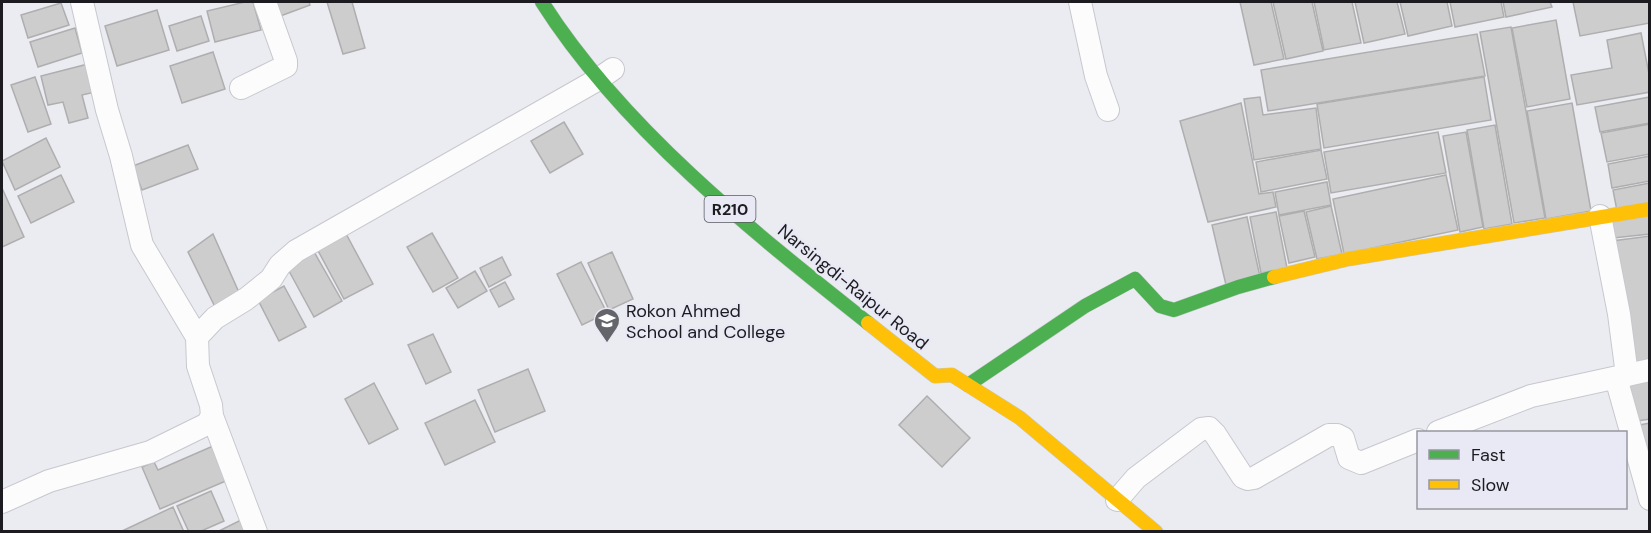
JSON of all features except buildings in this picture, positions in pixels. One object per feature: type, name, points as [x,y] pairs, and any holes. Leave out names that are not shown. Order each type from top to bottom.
[{"type":"main road","name":"Narsingdi-Raipur Road","points":[[542,2],[559,31],[609,72],[646,130],[712,194],[809,277],[935,376],[952,375]]},
{"type":"main road","points":[[968,385],[1084,306],[1135,279],[1141,282],[1154,301],[1165,308],[1174,310],[1238,287],[1297,270],[1348,259],[1650,209]]},
{"type":"main road","name":"Narsingdi-Raipur Road","points":[[945,361],[952,375],[1020,417],[1156,531]]},
{"type":"street","points":[[82,2],[142,245],[197,337],[198,366],[212,405],[212,416],[256,531]]},
{"type":"street","points":[[241,87],[286,66],[265,2]]},
{"type":"street","points":[[1080,2],[1096,76],[1108,110]]},
{"type":"street","points":[[197,337],[214,318],[246,299],[271,279],[280,265],[296,251],[609,72]]},
{"type":"street","points":[[1600,216],[1619,314],[1622,376],[1650,499]]},
{"type":"street","points":[[1441,431],[1531,396],[1650,370]]},
{"type":"street","points":[[2,502],[49,481],[150,452],[207,424],[212,416]]},
{"type":"street","points":[[1117,500],[1136,478],[1201,429],[1209,428],[1215,434],[1243,477],[1248,479],[1254,478],[1329,435],[1343,438],[1349,458],[1361,463],[1417,441]]},
{"type":"traffic: fast","points":[[542,2],[574,48],[610,92],[650,135],[691,175],[779,252],[868,323]]},
{"type":"traffic: fast","points":[[968,385],[1085,306],[1135,279],[1160,306],[1174,310],[1274,277]]},
{"type":"traffic: slow","points":[[1274,277],[1348,259],[1650,209]]},
{"type":"traffic: slow","points":[[868,323],[935,376],[952,375],[1020,418],[1156,532]]},
{"type":"place","name":"Rokon Ahmed School and College","points":[[607,344]]}]
